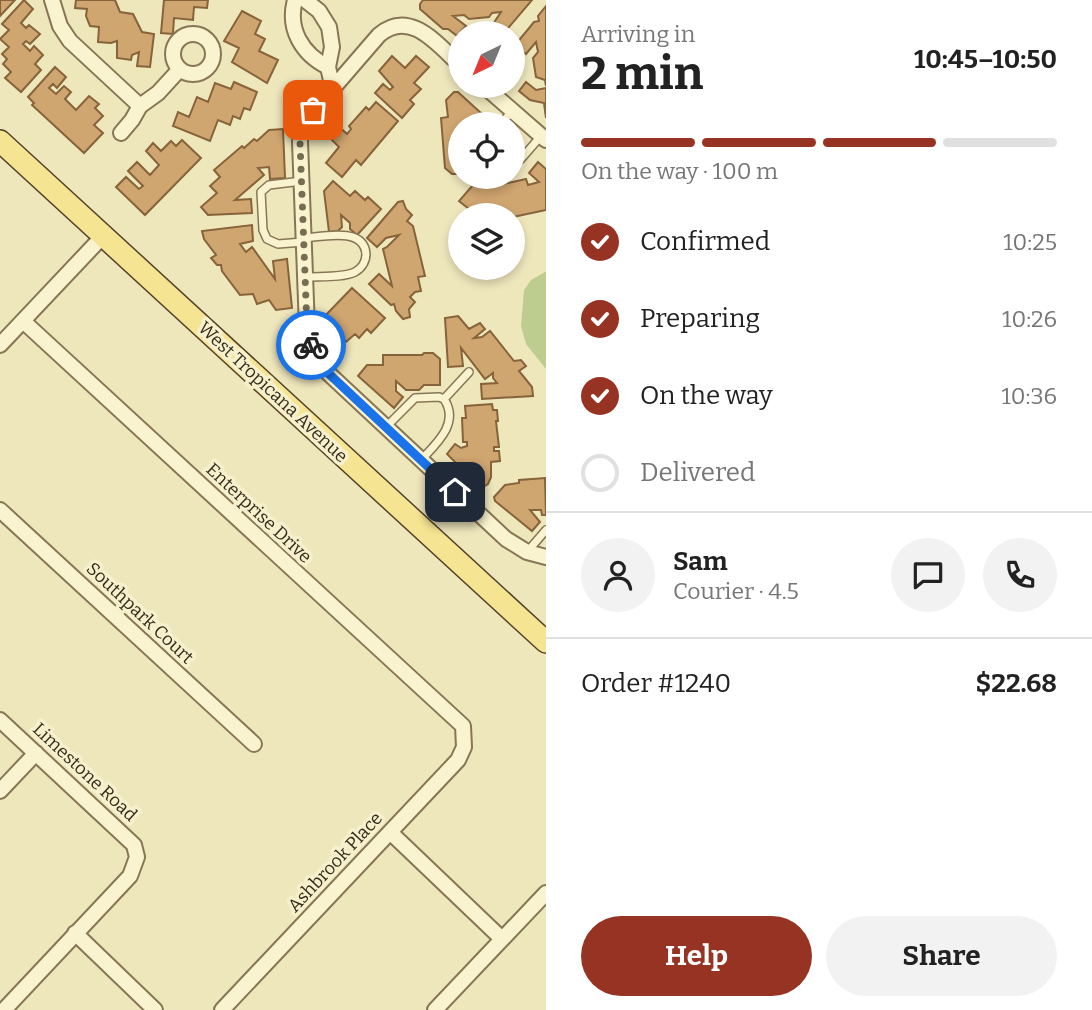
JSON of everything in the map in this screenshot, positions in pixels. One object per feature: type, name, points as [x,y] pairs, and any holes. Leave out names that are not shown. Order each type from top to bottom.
[{"type":"main road","name":"West Tropicana Avenue","points":[[0,141],[546,642]]},
{"type":"street","points":[[52,0],[61,26],[70,41],[140,106]]},
{"type":"street","points":[[295,0],[293,25],[300,43],[312,58],[328,67]]},
{"type":"street","points":[[305,0],[319,11],[329,27],[332,47],[328,67],[333,89]]},
{"type":"street","points":[[448,49],[416,28],[404,25],[391,27],[379,35],[309,116],[301,132],[309,340],[317,360],[328,373],[506,539],[527,552],[546,557]]},
{"type":"street","points":[[121,133],[140,106],[158,93],[180,69]]},
{"type":"street","points":[[505,98],[513,110],[544,138]]},
{"type":"street","points":[[0,345],[103,236]]},
{"type":"street","name":"Enterprise Drive","points":[[23,321],[463,726],[465,736]]},
{"type":"street","name":"Southpark Court","points":[[0,510],[254,744]]},
{"type":"street","name":"Limestone Road","points":[[0,720],[134,845],[137,857],[130,877],[75,933]]},
{"type":"street","name":"Ashbrook Place","points":[[222,1010],[458,760],[464,747],[465,736]]},
{"type":"street","points":[[0,791],[36,753]]},
{"type":"street","points":[[390,832],[501,938]]},
{"type":"street","points":[[435,1010],[546,893]]},
{"type":"street","points":[[4,1010],[75,933],[155,1010]]},
{"type":"lane","points":[[525,155],[544,138]]},
{"type":"lane","points":[[302,181],[269,185],[263,189],[260,195],[267,239],[278,244],[351,236],[361,241],[366,252],[365,262],[353,273],[305,278]]},
{"type":"lane","points":[[444,399],[469,372]]},
{"type":"lane","points":[[386,427],[415,398],[444,399],[448,406],[447,430],[421,460]]},
{"type":"lane","points":[[527,552],[546,530]]},
{"type":"green space","points":[[546,272],[546,369],[526,344],[521,326],[524,290],[531,280]]},
{"type":"building","points":[[0,0],[15,0],[0,16]]},
{"type":"building","points":[[24,0],[33,9],[21,23],[26,28],[29,25],[40,34],[30,44],[26,41],[23,44],[30,51],[34,46],[43,55],[35,64],[41,70],[21,92],[5,78],[11,72],[3,64],[7,59],[2,54],[9,47],[0,39],[9,30],[2,24]]},
{"type":"building","points":[[76,0],[115,0],[120,12],[133,14],[142,32],[154,34],[150,67],[137,66],[139,52],[132,55],[131,60],[117,58],[117,41],[98,42],[99,27],[90,26],[86,16],[87,9],[75,8]]},
{"type":"building","points":[[164,0],[208,0],[207,8],[194,7],[193,20],[174,18],[173,34],[161,33]]},
{"type":"building","points":[[423,0],[532,0],[514,21],[495,21],[501,12],[492,13],[489,17],[469,19],[464,15],[453,16],[460,21],[448,21],[448,29],[443,29],[420,9]]},
{"type":"building","points":[[546,6],[546,86],[545,80],[536,77],[533,58],[538,52],[536,42],[525,53],[525,33],[534,22],[539,21],[538,16]]},
{"type":"building","points":[[242,11],[261,21],[255,34],[265,39],[259,51],[278,60],[267,83],[232,62],[239,48],[224,41]]},
{"type":"building","points":[[392,56],[405,68],[416,56],[429,67],[414,83],[421,89],[410,100],[414,104],[402,118],[375,93],[383,84],[390,90],[393,87],[379,71]]},
{"type":"building","points":[[55,67],[66,77],[57,88],[53,84],[49,88],[56,94],[64,86],[71,92],[65,99],[76,110],[89,96],[99,104],[95,108],[103,116],[94,125],[103,133],[84,153],[32,105],[34,103],[28,97]]},
{"type":"building","points":[[234,82],[257,92],[250,110],[244,108],[240,119],[233,116],[230,125],[218,120],[210,141],[173,126],[178,112],[189,117],[197,97],[208,102],[215,83],[231,89]]},
{"type":"building","points":[[525,83],[536,90],[546,88],[546,118],[544,103],[525,96]]},
{"type":"building","points":[[465,98],[480,112],[448,112],[448,117],[446,100]]},
{"type":"building","points":[[376,102],[398,121],[361,165],[356,160],[342,177],[326,163],[339,147],[326,134],[335,123],[347,134],[351,129],[349,126],[366,107],[369,110]]},
{"type":"building","points":[[448,117],[448,171],[445,168],[441,118]]},
{"type":"building","points":[[283,129],[285,178],[270,179],[269,167],[258,168],[264,175],[235,200],[251,199],[252,213],[208,215],[201,207],[217,193],[210,186],[220,177],[214,170],[242,146],[244,148],[254,139],[257,141],[269,130]]},
{"type":"building","points":[[182,140],[201,158],[145,215],[116,187],[126,177],[139,189],[143,186],[128,171],[137,162],[150,175],[159,165],[146,151],[153,143],[161,151],[171,141],[176,146]]},
{"type":"building","points":[[538,162],[546,169],[546,210],[525,214],[525,203],[459,201],[470,189],[525,189],[525,179],[528,185],[539,182],[529,173]]},
{"type":"building","points":[[333,181],[350,196],[355,191],[365,200],[368,197],[381,209],[357,235],[341,215],[342,227],[338,231],[329,232],[324,191]]},
{"type":"building","points":[[403,201],[412,215],[407,221],[413,226],[425,276],[418,277],[421,291],[410,297],[415,302],[409,309],[410,317],[403,319],[394,304],[391,305],[369,284],[379,274],[392,286],[383,249],[399,235],[386,238],[377,247],[367,238],[398,202]]},
{"type":"building","points":[[252,225],[253,241],[240,244],[246,252],[252,247],[275,279],[273,261],[287,259],[292,308],[276,310],[269,300],[257,304],[253,294],[240,295],[222,271],[221,265],[217,265],[211,258],[216,255],[204,239],[202,231]]},
{"type":"building","points":[[352,288],[385,318],[371,333],[367,329],[359,338],[355,334],[346,342],[322,319]]},
{"type":"building","points":[[458,316],[469,329],[480,323],[485,329],[474,338],[482,337],[490,331],[514,361],[521,360],[526,366],[519,371],[532,387],[533,396],[482,399],[481,384],[497,383],[493,373],[485,379],[461,348],[463,366],[448,367],[445,318]]},
{"type":"building","points":[[433,353],[440,359],[440,385],[424,385],[419,390],[406,390],[396,381],[396,391],[403,397],[394,408],[358,376],[367,365],[383,365],[383,355]]},
{"type":"building","points":[[492,404],[493,410],[497,410],[498,421],[499,447],[494,447],[494,451],[499,451],[500,461],[491,462],[491,477],[488,484],[481,488],[447,454],[455,444],[461,448],[467,446],[467,442],[463,442],[462,418],[466,418],[465,406]]},
{"type":"building","points":[[545,478],[546,515],[542,515],[541,510],[530,510],[540,522],[532,531],[495,501],[494,497],[505,485],[519,483],[519,480]]},
{"type":"way so far","points":[[311,345],[307,328],[300,142],[301,132],[313,110]]},
{"type":"route","points":[[311,345],[317,360],[328,373],[455,492]]}]
